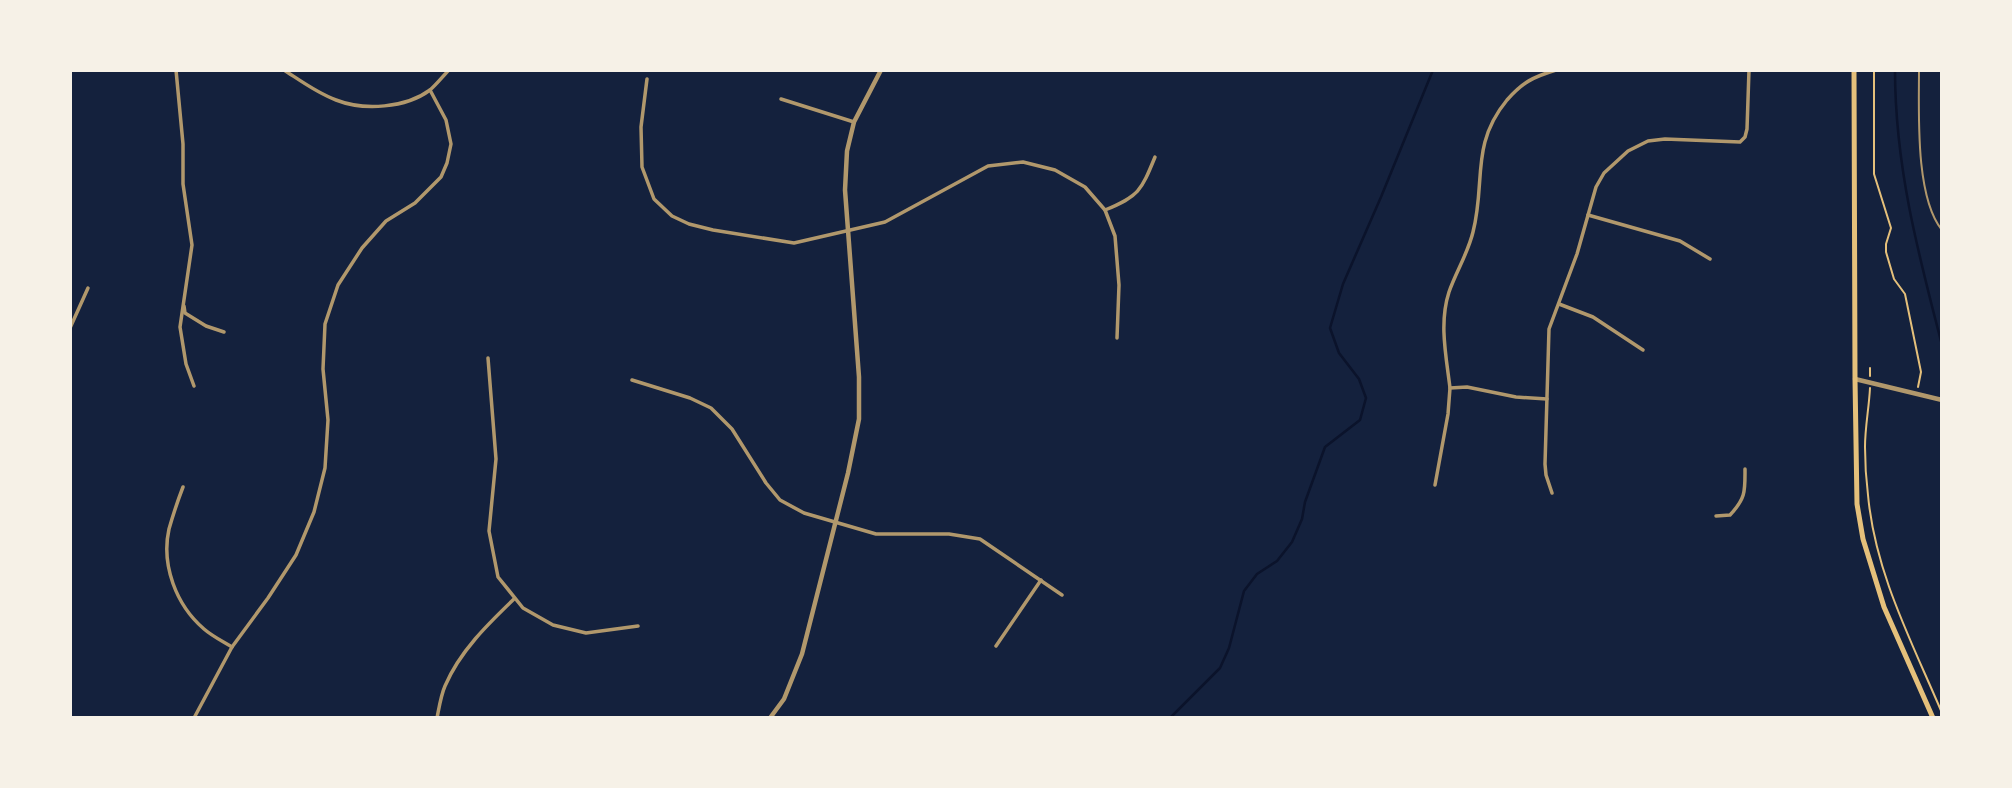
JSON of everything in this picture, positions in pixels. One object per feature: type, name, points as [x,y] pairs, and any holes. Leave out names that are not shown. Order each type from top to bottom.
[{"type":"main road","points":[[1854,70],[1857,504],[1863,540],[1884,607],[1933,718]]},
{"type":"street","points":[[176,70],[183,144],[183,184],[192,245],[180,327],[186,364],[194,386]]},
{"type":"street","points":[[284,70],[320,93],[354,105],[392,105],[416,97],[430,90],[449,70]]},
{"type":"street","points":[[770,718],[784,699],[802,654],[859,419],[859,377],[845,190],[847,151],[854,122],[881,70]]},
{"type":"street","points":[[1435,485],[1448,414],[1450,387],[1444,310],[1473,233],[1482,149],[1496,114],[1523,84],[1556,70]]},
{"type":"street","points":[[1552,493],[1546,475],[1549,329],[1577,254],[1596,187],[1604,173],[1628,151],[1648,141],[1665,139],[1740,142],[1747,129],[1749,70]]},
{"type":"street","points":[[1840,70],[1854,70]]},
{"type":"street","points":[[647,79],[640,127],[642,167],[654,199],[672,216],[713,230],[794,243],[885,222],[988,166],[1023,162],[1055,170],[1085,187],[1105,210],[1115,236],[1119,285],[1117,338]]},
{"type":"street","points":[[194,718],[232,647],[296,555],[314,512],[325,468],[328,420],[323,369],[325,324],[338,285],[362,248],[386,221],[415,203],[441,177],[447,163],[452,144],[446,120],[430,90]]},
{"type":"street","points":[[781,99],[854,122]]},
{"type":"street","points":[[1105,210],[1129,200],[1144,184],[1154,157]]},
{"type":"street","points":[[1588,215],[1680,241],[1710,259]]},
{"type":"street","points":[[70,328],[88,288]]},
{"type":"street","points":[[184,300],[185,313],[206,326],[224,332]]},
{"type":"street","points":[[1559,304],[1593,317],[1643,350]]},
{"type":"street","points":[[488,358],[496,459],[489,531],[498,577],[523,608],[553,625],[586,633],[638,626]]},
{"type":"street","points":[[1855,379],[1942,400]]},
{"type":"street","points":[[632,380],[690,398],[711,408],[732,429],[765,483],[780,500],[804,513],[876,534],[949,534],[980,539],[1062,595]]},
{"type":"street","points":[[1450,387],[1467,387],[1516,397],[1547,398]]},
{"type":"street","points":[[1716,516],[1730,514],[1741,503],[1746,487],[1745,469]]},
{"type":"street","points":[[183,486],[169,531],[167,558],[172,583],[184,608],[204,629],[232,647]]},
{"type":"street","points":[[996,646],[1041,580]]},
{"type":"street","points":[[437,718],[445,686],[460,660],[479,634],[514,598]]},
{"type":"lane","points":[[1919,70],[1919,141],[1922,166],[1929,202],[1942,230]]},
{"type":"path","points":[[1874,70],[1874,174],[1891,228],[1886,252],[1894,279],[1905,293],[1921,372],[1916,393]]},
{"type":"path","points":[[1870,401],[1865,446],[1868,497],[1875,541],[1892,601],[1942,713]]},
{"type":"waterway","points":[[1170,718],[1220,668],[1229,648],[1244,591],[1257,574],[1277,561],[1292,542],[1325,447],[1360,420],[1366,398],[1359,379],[1339,353],[1330,328],[1343,284],[1433,70]]},
{"type":"waterway","points":[[1895,70],[1904,175],[1917,243],[1942,345]]}]
